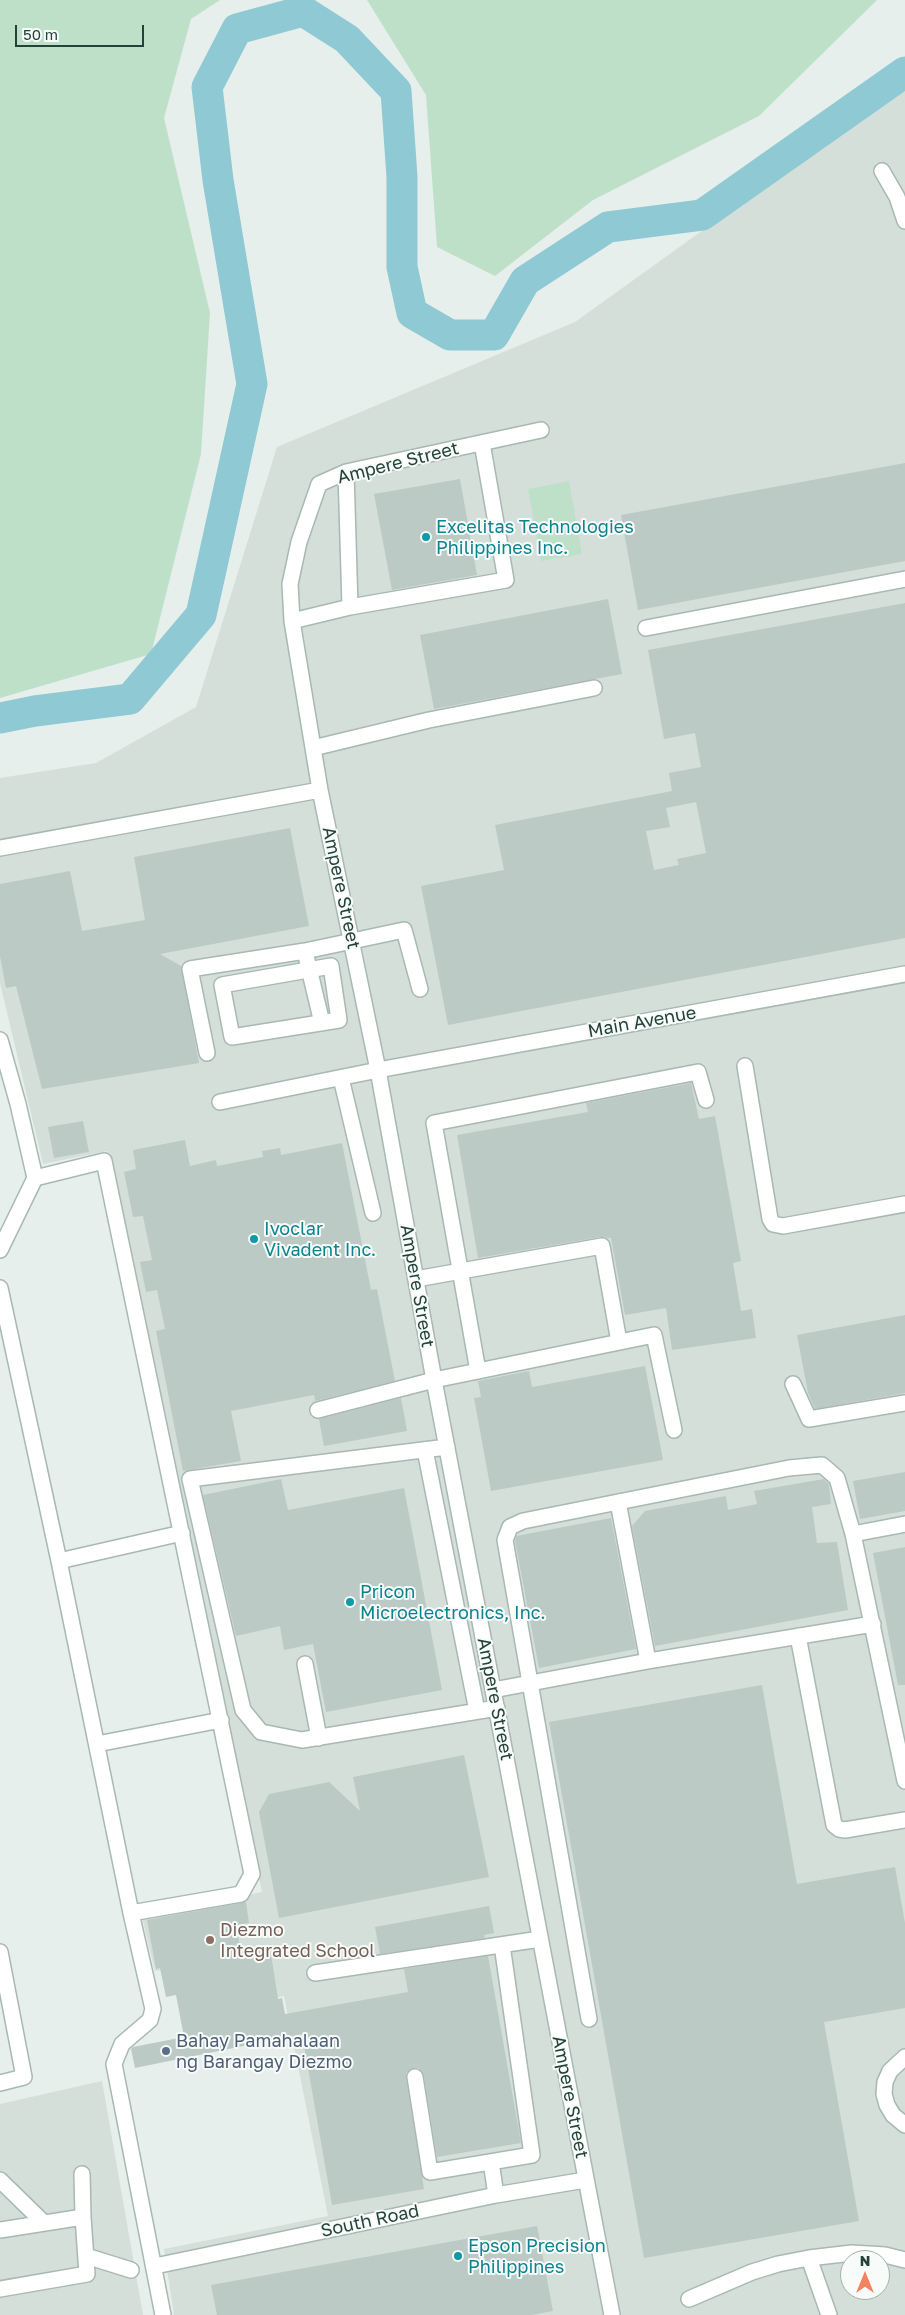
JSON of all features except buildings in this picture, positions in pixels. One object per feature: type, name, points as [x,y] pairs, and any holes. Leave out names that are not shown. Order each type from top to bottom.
[{"type":"street","points":[[882,171],[897,197],[905,221]]},
{"type":"street","name":"Ampere Street","points":[[541,430],[346,472],[320,484],[299,542],[290,584],[292,621],[320,790],[353,940],[378,1070],[434,1380],[585,2180],[608,2314]]},
{"type":"street","points":[[292,621],[350,607],[506,580],[482,443]]},
{"type":"street","points":[[346,472],[350,607]]},
{"type":"street","points":[[646,628],[905,579]]},
{"type":"street","points":[[313,748],[429,720],[594,688]]},
{"type":"street","points":[[0,848],[320,790]]},
{"type":"street","points":[[207,1053],[190,969],[305,951],[404,930],[420,989]]},
{"type":"street","points":[[305,951],[322,1023]]},
{"type":"street","points":[[330,966],[339,1020],[232,1037],[222,985],[310,969],[330,966]]},
{"type":"street","name":"Main Avenue","points":[[220,1102],[378,1070],[905,974]]},
{"type":"street","points":[[0,1040],[18,1104],[35,1178],[0,1250]]},
{"type":"street","points":[[745,1066],[770,1219],[773,1224],[784,1226],[905,1204]]},
{"type":"street","points":[[478,1371],[434,1123],[698,1072],[706,1100]]},
{"type":"street","points":[[341,1078],[373,1213]]},
{"type":"street","points":[[35,1178],[104,1161],[252,1874],[241,1894],[131,1913]]},
{"type":"street","points":[[416,1279],[602,1246],[619,1342]]},
{"type":"street","points":[[0,1288],[59,1561],[131,1913],[153,2009],[150,2020],[122,2044],[114,2064],[155,2266],[163,2315]]},
{"type":"street","points":[[318,1410],[434,1380],[654,1335],[674,1430]]},
{"type":"street","points":[[793,1384],[809,1419],[905,1403]]},
{"type":"street","points":[[447,1447],[190,1479],[243,1710],[260,1732],[302,1740],[497,1708]]},
{"type":"street","points":[[425,1450],[477,1711]]},
{"type":"street","points":[[589,2019],[505,1540],[510,1527],[523,1521],[789,1468],[822,1465],[838,1478],[853,1534],[874,1624],[905,1781]]},
{"type":"street","points":[[618,1502],[648,1661]]},
{"type":"street","points":[[853,1534],[905,1524]]},
{"type":"street","points":[[59,1561],[182,1533]]},
{"type":"street","points":[[493,1690],[648,1661],[874,1624]]},
{"type":"street","points":[[798,1636],[834,1825],[839,1829],[845,1830],[905,1820]]},
{"type":"street","points":[[304,1664],[319,1738]]},
{"type":"street","points":[[97,1744],[221,1720]]},
{"type":"street","points":[[315,1973],[540,1939]]},
{"type":"street","points":[[415,2076],[430,2172],[532,2155],[502,1945]]},
{"type":"street","points":[[0,1952],[24,2077],[0,2083]]},
{"type":"street","points":[[905,2057],[890,2071],[885,2082],[884,2094],[887,2105],[893,2115],[905,2124]]},
{"type":"street","points":[[491,2162],[496,2195]]},
{"type":"street","points":[[0,2289],[87,2274],[82,2174]]},
{"type":"street","points":[[0,2180],[44,2223]]},
{"type":"street","name":"South Road","points":[[155,2266],[496,2195],[585,2180]]},
{"type":"street","points":[[0,2230],[83,2217]]},
{"type":"street","points":[[689,2299],[752,2272],[778,2264],[809,2258],[852,2253],[885,2255],[905,2260]]},
{"type":"street","points":[[86,2256],[131,2270]]},
{"type":"street","points":[[809,2258],[829,2315]]},
{"type":"shaded area","points":[[905,85],[905,2315],[174,2315],[164,2249],[328,2216],[284,1996],[216,2009],[207,1963],[155,1971],[142,1917],[262,1892],[107,1151],[43,1164],[0,983],[0,778],[96,763],[196,707],[277,447],[575,322]]},
{"type":"shaded area","points":[[102,2081],[143,2315],[0,2315],[0,2104]]},
{"type":"green space","points":[[0,0],[220,0],[191,19],[164,118],[210,313],[201,454],[151,654],[0,698]]},
{"type":"green space","points":[[367,0],[877,0],[759,116],[593,200],[495,276],[437,247],[426,95]]},
{"type":"green space","points":[[569,481],[582,554],[541,561],[528,489]]},
{"type":"waterway","points":[[0,718],[35,711],[130,699],[201,615],[252,384],[218,180],[207,87],[237,29],[303,11],[347,39],[396,91],[402,177],[402,267],[412,313],[450,335],[494,335],[525,281],[608,227],[702,215],[905,72]]},
{"type":"place","name":"Excelitas Technologies Philippines Inc.","points":[[426,537]]},
{"type":"place","name":"Ivoclar Vivadent Inc.","points":[[254,1239]]},
{"type":"place","name":"Pricon Microelectronics, Inc.","points":[[350,1602]]},
{"type":"place","name":"Diezmo Integrated School","points":[[210,1940]]},
{"type":"place","name":"Bahay Pamahalaan ng Barangay Diezmo","points":[[166,2051]]},
{"type":"place","name":"Epson Precision Philippines","points":[[458,2256]]}]
